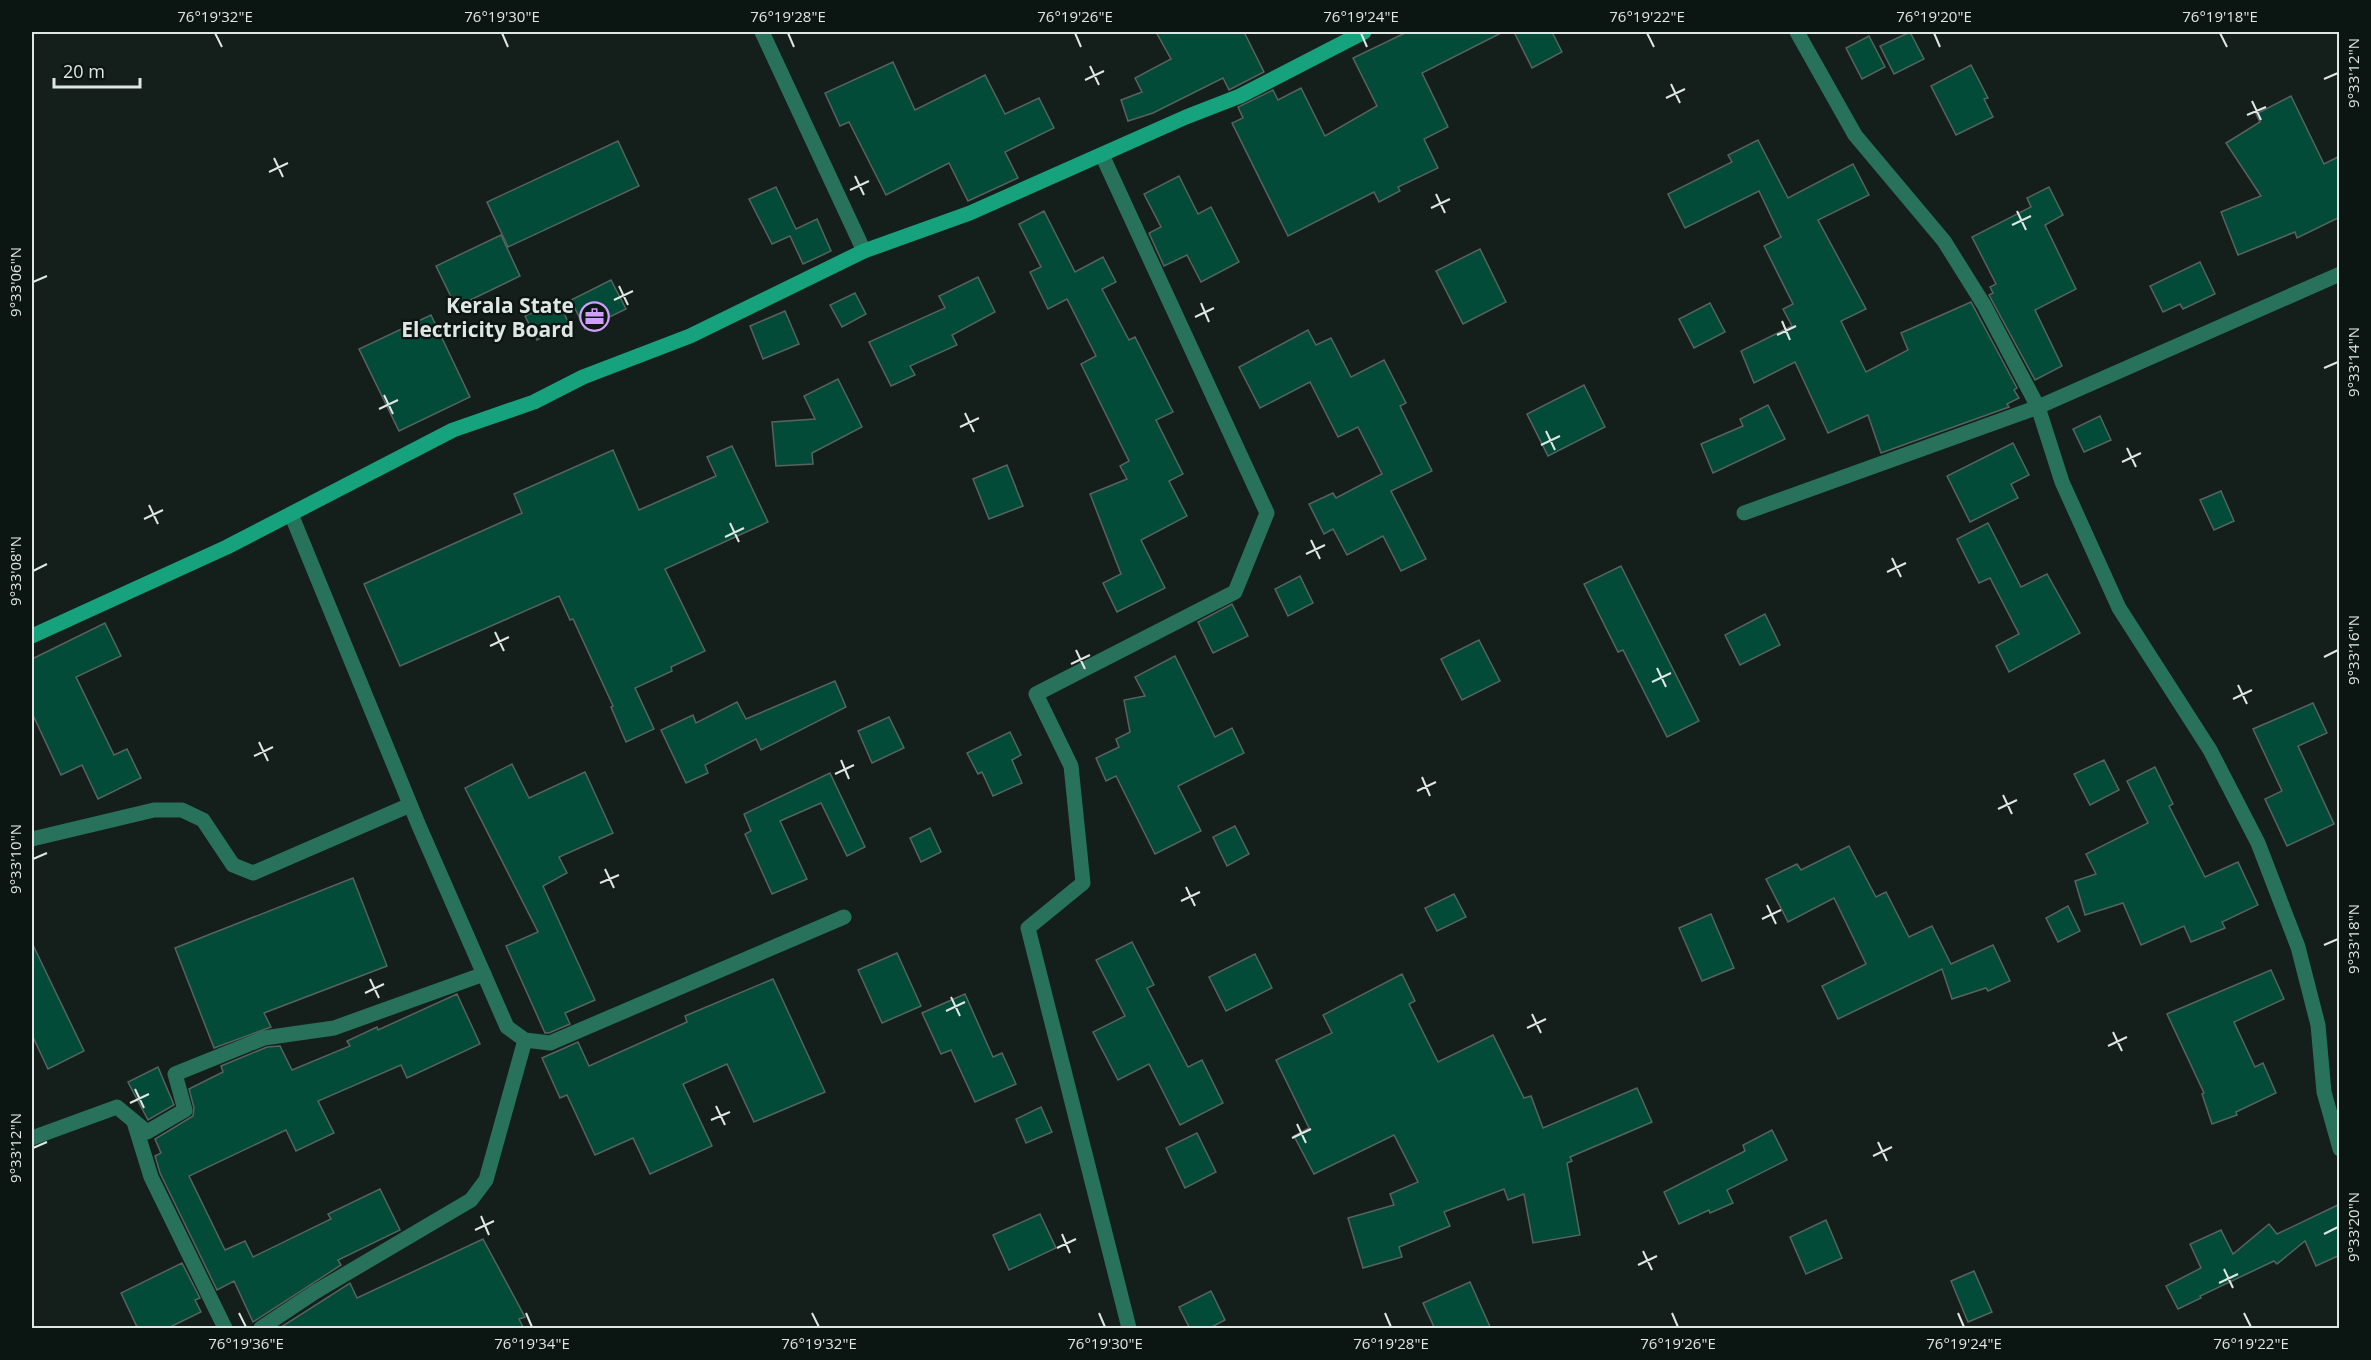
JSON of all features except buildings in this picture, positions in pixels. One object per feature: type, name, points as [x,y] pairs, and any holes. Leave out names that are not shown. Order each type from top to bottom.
[{"type":"street","points":[[762,32],[864,251]]},
{"type":"street","points":[[32,636],[291,514],[453,430],[534,402],[583,376],[690,336],[864,251],[970,213],[1186,117],[1240,96],[1364,32]]},
{"type":"street","points":[[1797,32],[1854,135],[1944,241],[1984,304],[2038,406],[2062,482],[2119,608],[2210,750],[2258,843],[2298,947],[2307,980],[2318,1025],[2324,1092],[2340,1149]]},
{"type":"street","points":[[1102,155],[1267,513],[1235,592],[1036,693],[1071,766],[1083,883],[1028,928],[1129,1329]]},
{"type":"street","points":[[1744,513],[2038,406],[2340,274]]},
{"type":"street","points":[[291,514],[410,804],[507,1027],[525,1040],[550,1043],[844,917]]},
{"type":"street","points":[[32,839],[154,810],[182,810],[203,820],[233,865],[253,873],[410,804]]},
{"type":"street","points":[[32,1138],[117,1107],[147,1132],[185,1110],[175,1074],[264,1038],[334,1028],[484,974]]},
{"type":"street","points":[[261,1329],[315,1292],[471,1200],[486,1180],[525,1040]]},
{"type":"street","points":[[134,1122],[151,1177],[225,1329]]},
{"type":"place","name":"Kerala State Electricity Board","points":[[595,317]]}]
